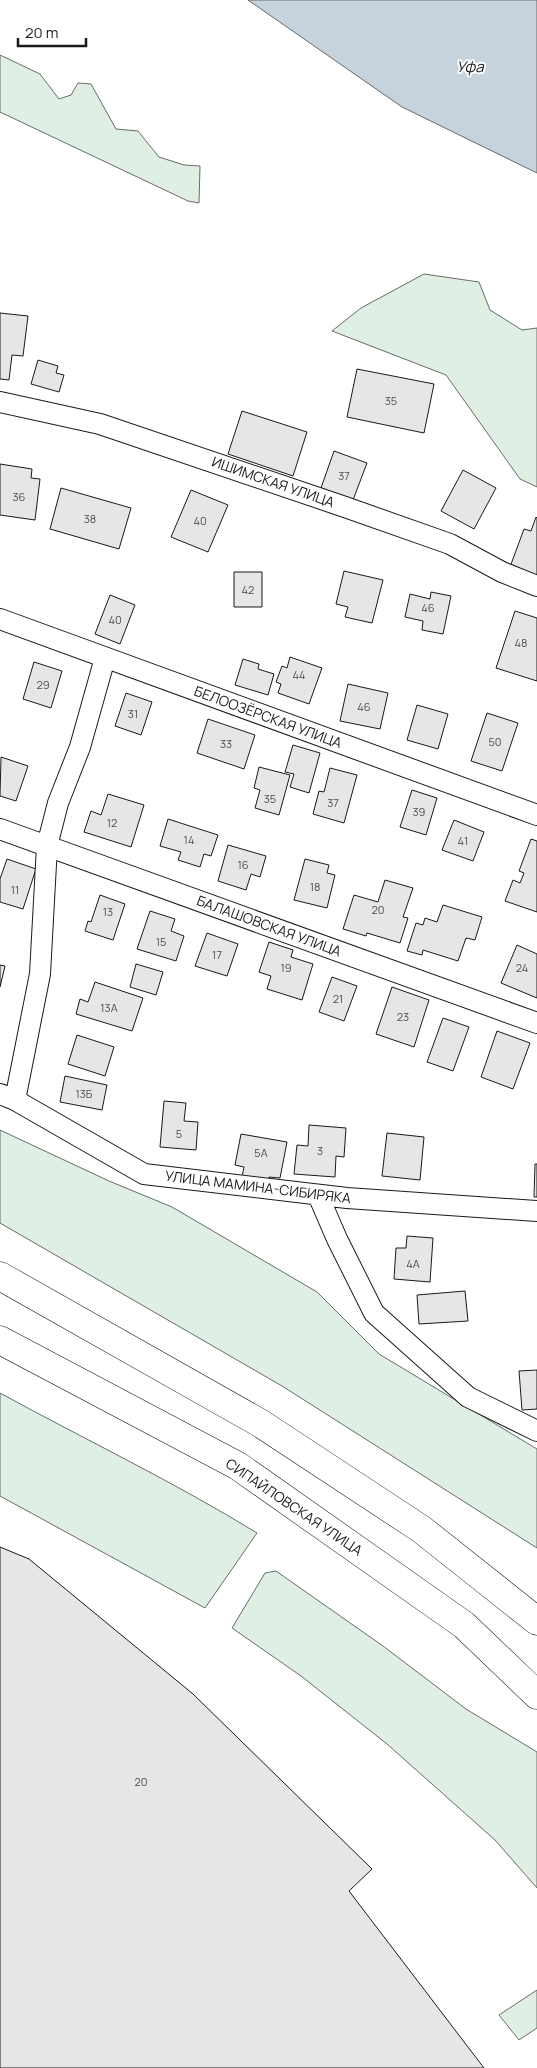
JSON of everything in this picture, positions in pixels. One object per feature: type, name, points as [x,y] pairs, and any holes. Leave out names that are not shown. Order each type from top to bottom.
[{"type":"main road","points":[[0,1276],[260,1423],[421,1529],[537,1622]]},
{"type":"main road","name":"СИПАЙЛОВСКАЯ УЛИЦА","points":[[0,1340],[238,1466],[464,1625],[537,1695]]},
{"type":"street","name":"ИШИМСКАЯ УЛИЦА","points":[[0,402],[100,424],[345,507],[450,544],[502,572],[537,586]]},
{"type":"street","name":"БЕЛООЗЁРСКАЯ УЛИЦА","points":[[0,619],[537,815]]},
{"type":"street","points":[[7,1097],[40,974],[47,846],[58,803],[80,747],[105,658]]},
{"type":"street","name":"БАЛАШОВСКАЯ УЛИЦА","points":[[0,829],[537,1023]]},
{"type":"street","name":"УЛИЦА МАМИНА-СИБИРЯКА","points":[[7,1097],[144,1174],[347,1198],[537,1211]]},
{"type":"street","points":[[318,1195],[337,1239],[374,1312],[468,1397],[537,1431]]},
{"type":"green space","points":[[0,55],[40,74],[59,99],[71,95],[78,83],[91,84],[116,129],[138,131],[159,157],[184,165],[200,166],[199,203],[188,201],[0,112]]},
{"type":"green space","points":[[424,274],[479,282],[490,310],[522,330],[537,328],[537,487],[520,479],[446,375],[332,331],[361,308]]},
{"type":"green space","points":[[0,1130],[109,1181],[172,1207],[317,1292],[379,1354],[537,1449],[537,1548],[282,1386],[0,1223]]},
{"type":"green space","points":[[0,1393],[162,1479],[257,1533],[205,1608],[0,1496]]},
{"type":"green space","points":[[276,1571],[383,1646],[466,1709],[537,1752],[537,1888],[495,1840],[387,1744],[301,1676],[232,1628],[265,1573]]},
{"type":"green space","points":[[537,1990],[537,2028],[519,2040],[499,2015]]},
{"type":"water","name":"Уфа","points":[[248,0],[537,0],[537,173],[402,107]]},
{"type":"building","points":[[0,313],[28,316],[23,356],[12,355],[9,380],[0,379]]},
{"type":"building","points":[[38,360],[58,366],[56,373],[64,375],[59,392],[31,384]]},
{"type":"building","points":[[357,369],[434,384],[424,433],[347,417]]},
{"type":"building","points":[[242,411],[307,432],[293,476],[228,454]]},
{"type":"building","points":[[334,451],[367,463],[353,500],[321,488]]},
{"type":"building","points":[[0,464],[32,469],[31,478],[40,479],[35,520],[0,515]]},
{"type":"building","points":[[463,470],[496,488],[474,529],[441,511]]},
{"type":"building","points":[[61,488],[131,508],[119,549],[50,529]]},
{"type":"building","points":[[191,490],[228,505],[208,552],[171,537]]},
{"type":"building","points":[[536,517],[537,577],[510,567],[524,529],[531,531]]},
{"type":"building","points":[[344,571],[383,580],[372,623],[345,617],[348,607],[336,604]]},
{"type":"building","points":[[234,572],[262,572],[262,607],[234,607]]},
{"type":"building","points":[[431,592],[451,596],[443,634],[422,630],[423,621],[405,617],[410,594],[430,599]]},
{"type":"building","points":[[110,595],[135,605],[120,644],[95,634]]},
{"type":"building","points":[[515,611],[537,618],[537,681],[496,668]]},
{"type":"building","points":[[290,657],[322,668],[309,704],[278,693],[281,684],[276,682],[282,666],[287,668]]},
{"type":"building","points":[[243,659],[259,664],[258,669],[274,674],[268,695],[235,685]]},
{"type":"building","points":[[34,662],[62,671],[51,708],[23,699]]},
{"type":"building","points":[[348,684],[388,693],[380,729],[340,721]]},
{"type":"building","points":[[126,693],[152,702],[141,735],[115,726]]},
{"type":"building","points":[[417,705],[448,714],[438,749],[407,740]]},
{"type":"building","points":[[487,713],[518,723],[502,771],[471,761]]},
{"type":"building","points":[[208,719],[255,735],[244,769],[197,753]]},
{"type":"building","points":[[293,745],[320,753],[309,793],[290,787],[294,774],[285,772]]},
{"type":"building","points":[[1,757],[28,766],[16,801],[0,796]]},
{"type":"building","points":[[259,767],[290,775],[279,815],[255,808],[260,790],[254,788]]},
{"type":"building","points":[[330,768],[357,775],[344,823],[313,814],[319,791],[324,792]]},
{"type":"building","points":[[412,790],[437,798],[426,835],[400,827]]},
{"type":"building","points":[[108,794],[144,805],[131,847],[84,832],[91,811],[101,815]]},
{"type":"building","points":[[168,819],[218,835],[211,856],[204,854],[200,867],[178,860],[181,852],[160,846]]},
{"type":"building","points":[[454,820],[484,832],[473,861],[442,850]]},
{"type":"building","points":[[531,839],[537,841],[537,912],[505,901],[513,880],[520,883],[524,873],[519,871]]},
{"type":"building","points":[[228,845],[266,856],[260,877],[251,874],[246,890],[218,881]]},
{"type":"building","points":[[7,859],[36,869],[23,909],[0,902],[0,879]]},
{"type":"building","points":[[305,859],[329,865],[327,873],[335,875],[327,908],[294,900]]},
{"type":"building","points":[[385,880],[413,888],[403,917],[408,918],[400,943],[367,933],[366,936],[343,929],[354,895],[378,902]]},
{"type":"building","points":[[100,895],[125,904],[113,940],[85,931],[88,921],[91,922]]},
{"type":"building","points":[[443,905],[482,917],[475,940],[466,938],[458,961],[423,950],[422,955],[407,951],[416,923],[423,925],[425,918],[437,922]]},
{"type":"building","points":[[150,911],[175,919],[171,931],[184,936],[176,961],[137,949]]},
{"type":"building","points":[[207,933],[238,944],[227,976],[195,966]]},
{"type":"building","points":[[269,942],[293,950],[291,957],[313,964],[302,1000],[267,989],[271,976],[259,972]]},
{"type":"building","points":[[517,945],[537,954],[537,998],[501,983]]},
{"type":"building","points":[[136,964],[163,972],[156,995],[130,987]]},
{"type":"building","points":[[0,965],[5,966],[0,987]]},
{"type":"building","points":[[332,977],[357,986],[344,1021],[319,1012]]},
{"type":"building","points":[[95,982],[143,998],[132,1031],[76,1014],[80,999],[88,1002]]},
{"type":"building","points":[[392,987],[429,1000],[414,1047],[376,1034]]},
{"type":"building","points":[[443,1018],[469,1027],[453,1071],[427,1062]]},
{"type":"building","points":[[497,1031],[530,1043],[513,1089],[481,1077]]},
{"type":"building","points":[[77,1035],[114,1047],[105,1076],[68,1064]]},
{"type":"building","points":[[65,1076],[107,1085],[102,1110],[60,1102]]},
{"type":"building","points":[[164,1101],[186,1103],[184,1121],[198,1122],[196,1150],[160,1147]]},
{"type":"building","points":[[309,1125],[346,1128],[344,1157],[336,1156],[335,1177],[294,1174],[297,1145],[308,1146]]},
{"type":"building","points":[[387,1133],[424,1137],[420,1180],[382,1176]]},
{"type":"building","points":[[241,1134],[287,1142],[280,1178],[269,1177],[268,1182],[242,1177],[244,1167],[235,1165]]},
{"type":"building","points":[[535,1164],[537,1164],[537,1197],[534,1197]]},
{"type":"building","points":[[407,1236],[433,1238],[430,1282],[394,1279],[396,1248],[406,1248]]},
{"type":"building","points":[[465,1291],[468,1321],[419,1324],[417,1295]]},
{"type":"building","points":[[537,1370],[537,1409],[522,1410],[519,1371]]},
{"type":"building","points":[[0,1547],[29,1559],[193,1694],[372,1869],[349,1891],[484,2068],[0,2068]]}]
